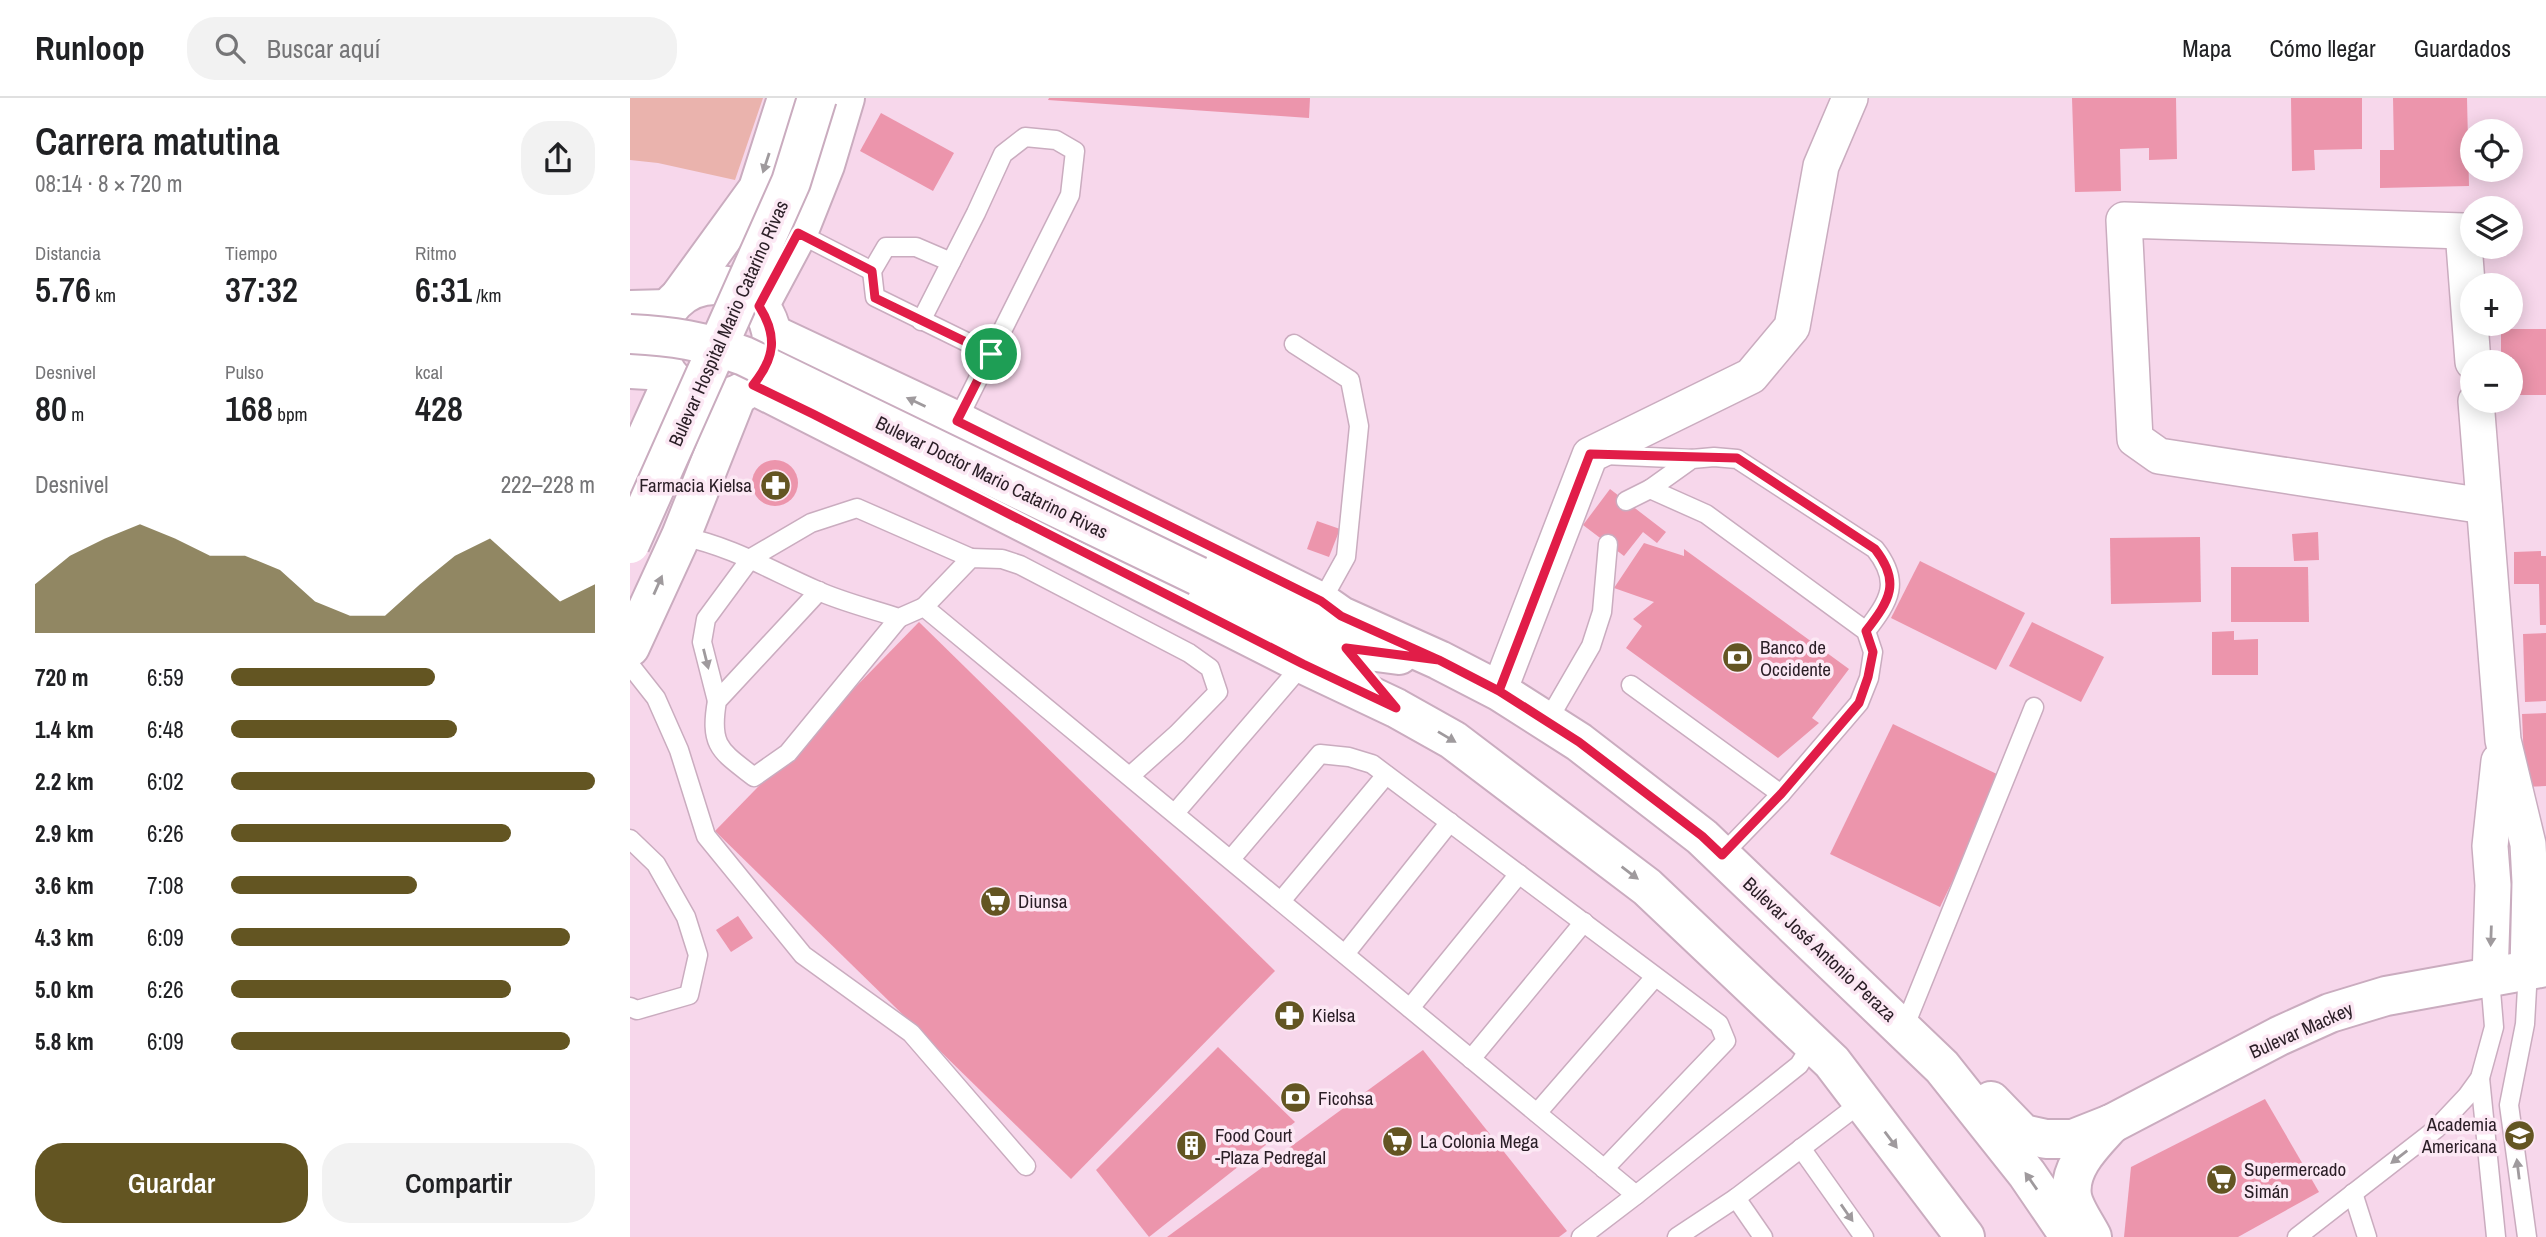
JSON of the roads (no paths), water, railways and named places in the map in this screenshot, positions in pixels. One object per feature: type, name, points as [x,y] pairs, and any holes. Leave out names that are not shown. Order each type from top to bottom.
[{"type":"main road","name":"Bulevar Hospital Mario Catarino Rivas","points":[[674,302],[758,189],[787,98]]},
{"type":"main road","name":"Bulevar Hospital Mario Catarino Rivas","points":[[630,544],[790,182],[817,98]]},
{"type":"main road","name":"Bulevar Hospital Mario Catarino Rivas","points":[[766,320],[825,165],[845,98]]},
{"type":"main road","points":[[713,284],[731,287],[747,294],[766,320],[771,353],[765,370],[745,390],[720,399],[702,398],[656,374],[660,324],[674,302],[696,287],[713,284]]},
{"type":"main road","points":[[630,310],[674,302]]},
{"type":"main road","name":"Bulevar José Antonio Peraza","points":[[766,320],[957,421],[1321,601],[1341,616],[1439,660],[1499,691],[1599,758],[1702,836],[1904,1028],[1942,1067],[2027,1174],[2070,1237]]},
{"type":"main road","name":"Bulevar Doctor Mario Catarino Rivas","points":[[630,334],[706,342],[744,356],[1346,648]]},
{"type":"main road","name":"Bulevar Hospital Mario Catarino Rivas","points":[[632,457],[656,374]]},
{"type":"main road","name":"Bulevar Hospital Mario Catarino Rivas","points":[[630,648],[745,390]]},
{"type":"main road","points":[[745,390],[813,414],[1303,664],[1396,708],[1453,740],[1647,887],[1832,1062],[1965,1237]]},
{"type":"main road","points":[[1346,648],[1396,708]]},
{"type":"main road","points":[[1346,648],[1439,660]]},
{"type":"main road","name":"Bulevar Mackey","points":[[2111,1124],[2330,1013],[2386,996],[2537,969]]},
{"type":"main road","points":[[1942,1067],[1976,1087],[2023,1133],[2046,1139],[2073,1139],[2111,1124]]},
{"type":"main road","points":[[2092,1237],[2072,1197],[2075,1172],[2085,1153],[2111,1124]]},
{"type":"street","points":[[1499,691],[1590,454],[1751,376],[1792,327],[1821,166],[1850,98]]},
{"type":"street","points":[[2472,350],[2463,230],[2124,220],[2135,439],[2159,456],[2484,506]]},
{"type":"street","points":[[2477,413],[2502,740],[2528,844],[2537,969]]},
{"type":"street","points":[[2490,978],[2493,885],[2490,846],[2502,740]]},
{"type":"street","points":[[2493,885],[2530,882]]},
{"type":"lane","points":[[921,321],[1003,153],[1025,137],[1056,140],[1074,152],[1070,195],[957,421]]},
{"type":"lane","points":[[798,233],[872,271]]},
{"type":"lane","points":[[951,262],[916,247],[886,247],[872,271],[875,298],[991,354]]},
{"type":"lane","points":[[1294,344],[1350,380],[1359,426],[1346,557],[1321,601]]},
{"type":"lane","points":[[1590,454],[1692,459],[1737,458],[1875,549],[1887,564],[1892,587],[1880,614],[1866,631]]},
{"type":"lane","points":[[1626,501],[1650,489],[1692,459]]},
{"type":"lane","points":[[1650,489],[1706,514],[1866,631],[1873,652],[1859,703],[1781,794],[1722,855]]},
{"type":"lane","points":[[971,558],[924,607],[899,618],[788,752],[754,777],[721,751],[713,725],[717,701],[702,642],[706,619],[751,558],[811,523],[857,508],[971,558],[1002,559],[1020,565],[1189,653],[1210,668],[1218,692],[1130,776]]},
{"type":"lane","points":[[681,536],[713,543],[751,558],[819,592],[899,618]]},
{"type":"lane","points":[[1547,722],[1591,646],[1602,612],[1608,544]]},
{"type":"lane","points":[[717,701],[819,592]]},
{"type":"lane","points":[[924,607],[1636,1195]]},
{"type":"lane","points":[[1175,813],[1303,664]]},
{"type":"lane","points":[[630,665],[656,698],[679,750],[706,836],[803,955],[911,1033],[1026,1166]]},
{"type":"lane","points":[[1631,685],[1781,794]]},
{"type":"lane","points":[[1904,1028],[2034,707]]},
{"type":"lane","points":[[1231,859],[1320,754],[1349,757],[1372,764],[1719,1024],[1726,1041],[1604,1169]]},
{"type":"lane","points":[[1281,901],[1386,775]]},
{"type":"lane","points":[[1345,954],[1450,822]]},
{"type":"lane","points":[[630,839],[656,864],[686,917],[698,955],[689,995],[637,1010],[630,1007]]},
{"type":"lane","points":[[1410,1008],[1519,874]]},
{"type":"lane","points":[[1471,1059],[1584,922]]},
{"type":"lane","points":[[2527,1237],[2509,1105],[2537,969]]},
{"type":"lane","points":[[1537,1113],[1655,976]]},
{"type":"lane","points":[[2297,1237],[2436,1129],[2467,1096],[2480,1078],[2494,1027],[2490,978]]},
{"type":"lane","points":[[1581,1237],[1799,1065],[1813,1044]]},
{"type":"lane","points":[[2480,1078],[2497,1237]]},
{"type":"lane","points":[[1677,1237],[1736,1198],[1862,1102]]},
{"type":"lane","points":[[1801,1148],[1864,1237]]},
{"type":"lane","points":[[2353,1193],[2367,1237]]},
{"type":"lane","points":[[1736,1198],[1763,1237]]},
{"type":"place","name":"Farmacia Kielsa","points":[[775,485]]},
{"type":"place","name":"Banco de Occidente","points":[[1737,658]]},
{"type":"place","name":"Diunsa","points":[[995,901]]},
{"type":"place","name":"Kielsa","points":[[1289,1015]]},
{"type":"place","name":"Ficohsa","points":[[1295,1098]]},
{"type":"place","name":"Academia Americana","points":[[2520,1135]]},
{"type":"place","name":"La Colonia Mega","points":[[1397,1141]]},
{"type":"place","name":"Food Court -Plaza Pedregal","points":[[1192,1146]]},
{"type":"place","name":"Supermercado Simán","points":[[2221,1180]]}]
